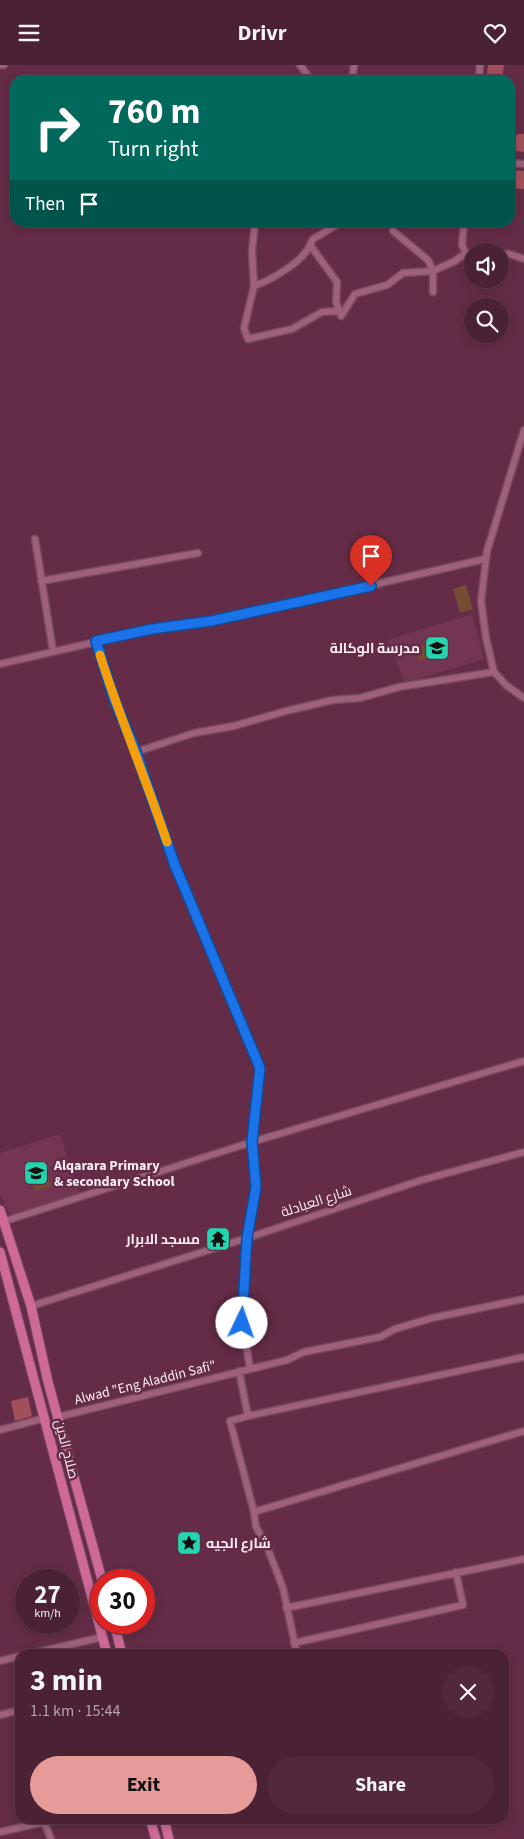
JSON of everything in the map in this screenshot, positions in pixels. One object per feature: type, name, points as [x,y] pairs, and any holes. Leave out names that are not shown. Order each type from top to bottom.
[{"type":"highway","name":"صلاح الدين","points":[[0,1210],[30,1306],[99,1569]]},
{"type":"highway","name":"صلاح الدين","points":[[0,1252],[106,1649]]},
{"type":"highway","points":[[23,1333],[27,1327],[36,1329]]},
{"type":"highway","points":[[30,1362],[38,1364],[43,1359]]},
{"type":"highway","points":[[117,1634],[121,1649]]},
{"type":"highway","points":[[152,1824],[156,1839]]},
{"type":"highway","points":[[165,1824],[169,1839]]},
{"type":"street","points":[[255,227],[252,251],[254,286],[244,328],[248,339],[292,329],[322,312],[339,311]]},
{"type":"street","points":[[254,286],[274,279],[284,272],[308,251],[313,239],[333,227]]},
{"type":"street","points":[[464,227],[462,245],[464,248]]},
{"type":"street","points":[[393,231],[428,260],[433,271],[433,292]]},
{"type":"street","points":[[310,245],[337,282],[336,302],[341,316],[355,293],[387,285],[403,273],[433,271],[464,256]]},
{"type":"street","points":[[509,254],[524,253]]},
{"type":"street","points":[[509,254],[524,259]]},
{"type":"street","points":[[524,430],[485,559],[481,601],[494,671],[506,685],[524,698]]},
{"type":"street","points":[[35,539],[53,651]]},
{"type":"street","points":[[41,581],[198,553]]},
{"type":"street","points":[[0,664],[152,629],[211,621],[485,559]]},
{"type":"street","points":[[96,641],[114,699],[136,752],[174,863],[260,1068],[252,1142],[256,1187],[247,1238],[241,1314],[250,1368]]},
{"type":"street","points":[[136,752],[194,733],[333,700],[360,698],[399,687],[494,671]]},
{"type":"street","points":[[5,1221],[252,1142],[524,1061]]},
{"type":"street","name":"شارع العبادلة","points":[[30,1306],[247,1238],[422,1179],[524,1152]]},
{"type":"street","name":"Alwad \"Eng Aladdin Safi\"","points":[[58,1417],[287,1360],[304,1353],[380,1337],[395,1329],[432,1318],[524,1299]]},
{"type":"street","points":[[296,1649],[282,1588],[266,1544],[256,1527],[254,1512],[230,1421],[524,1357]]},
{"type":"street","points":[[239,1371],[248,1416]]},
{"type":"street","points":[[0,1430],[45,1418]]},
{"type":"street","points":[[254,1512],[524,1431]]},
{"type":"street","points":[[286,1608],[524,1559]]},
{"type":"street","points":[[294,1643],[464,1605],[456,1572]]},
{"type":"street","points":[[51,1649],[103,1637]]},
{"type":"street","points":[[0,1661],[15,1657]]},
{"type":"street","points":[[0,1715],[15,1711]]},
{"type":"street","points":[[2,1839],[0,1833],[36,1824]]},
{"type":"street","points":[[45,1824],[51,1839]]},
{"type":"shaded area","points":[[466,585],[473,609],[460,613],[453,589]]},
{"type":"shaded area","name":"مدرسة الوكالة","points":[[472,614],[484,659],[408,682],[404,681],[388,640]]},
{"type":"shaded area","points":[[434,642],[438,655],[419,660],[415,648]]},
{"type":"shaded area","name":"Alqarara Primary & secondary School","points":[[60,1134],[79,1193],[11,1217],[0,1194],[0,1153]]},
{"type":"shaded area","points":[[42,1160],[51,1186],[35,1191],[26,1166]]},
{"type":"building","points":[[488,65],[504,65],[503,75],[487,75]]},
{"type":"building","points":[[517,134],[524,134],[524,152],[515,151],[515,136],[517,136]]},
{"type":"building","points":[[515,170],[524,171],[524,189],[515,188]]},
{"type":"building","points":[[28,1397],[32,1416],[15,1421],[11,1401]]},
{"type":"slow traffic","points":[[100,655],[114,699],[136,752],[167,842]]},
{"type":"place","name":"مدرسة الوكالة","points":[[437,648]]},
{"type":"place","name":"Alqarara Primary & secondary School","points":[[36,1173]]},
{"type":"place","name":"مسجد الابرار","points":[[218,1239]]},
{"type":"place","name":"شارع الجيه","points":[[189,1543]]},
{"type":"route","points":[[242,1323],[241,1314],[247,1238],[256,1187],[252,1142],[260,1068],[174,863],[136,752],[114,699],[96,641],[152,629],[211,621],[371,586]]}]
